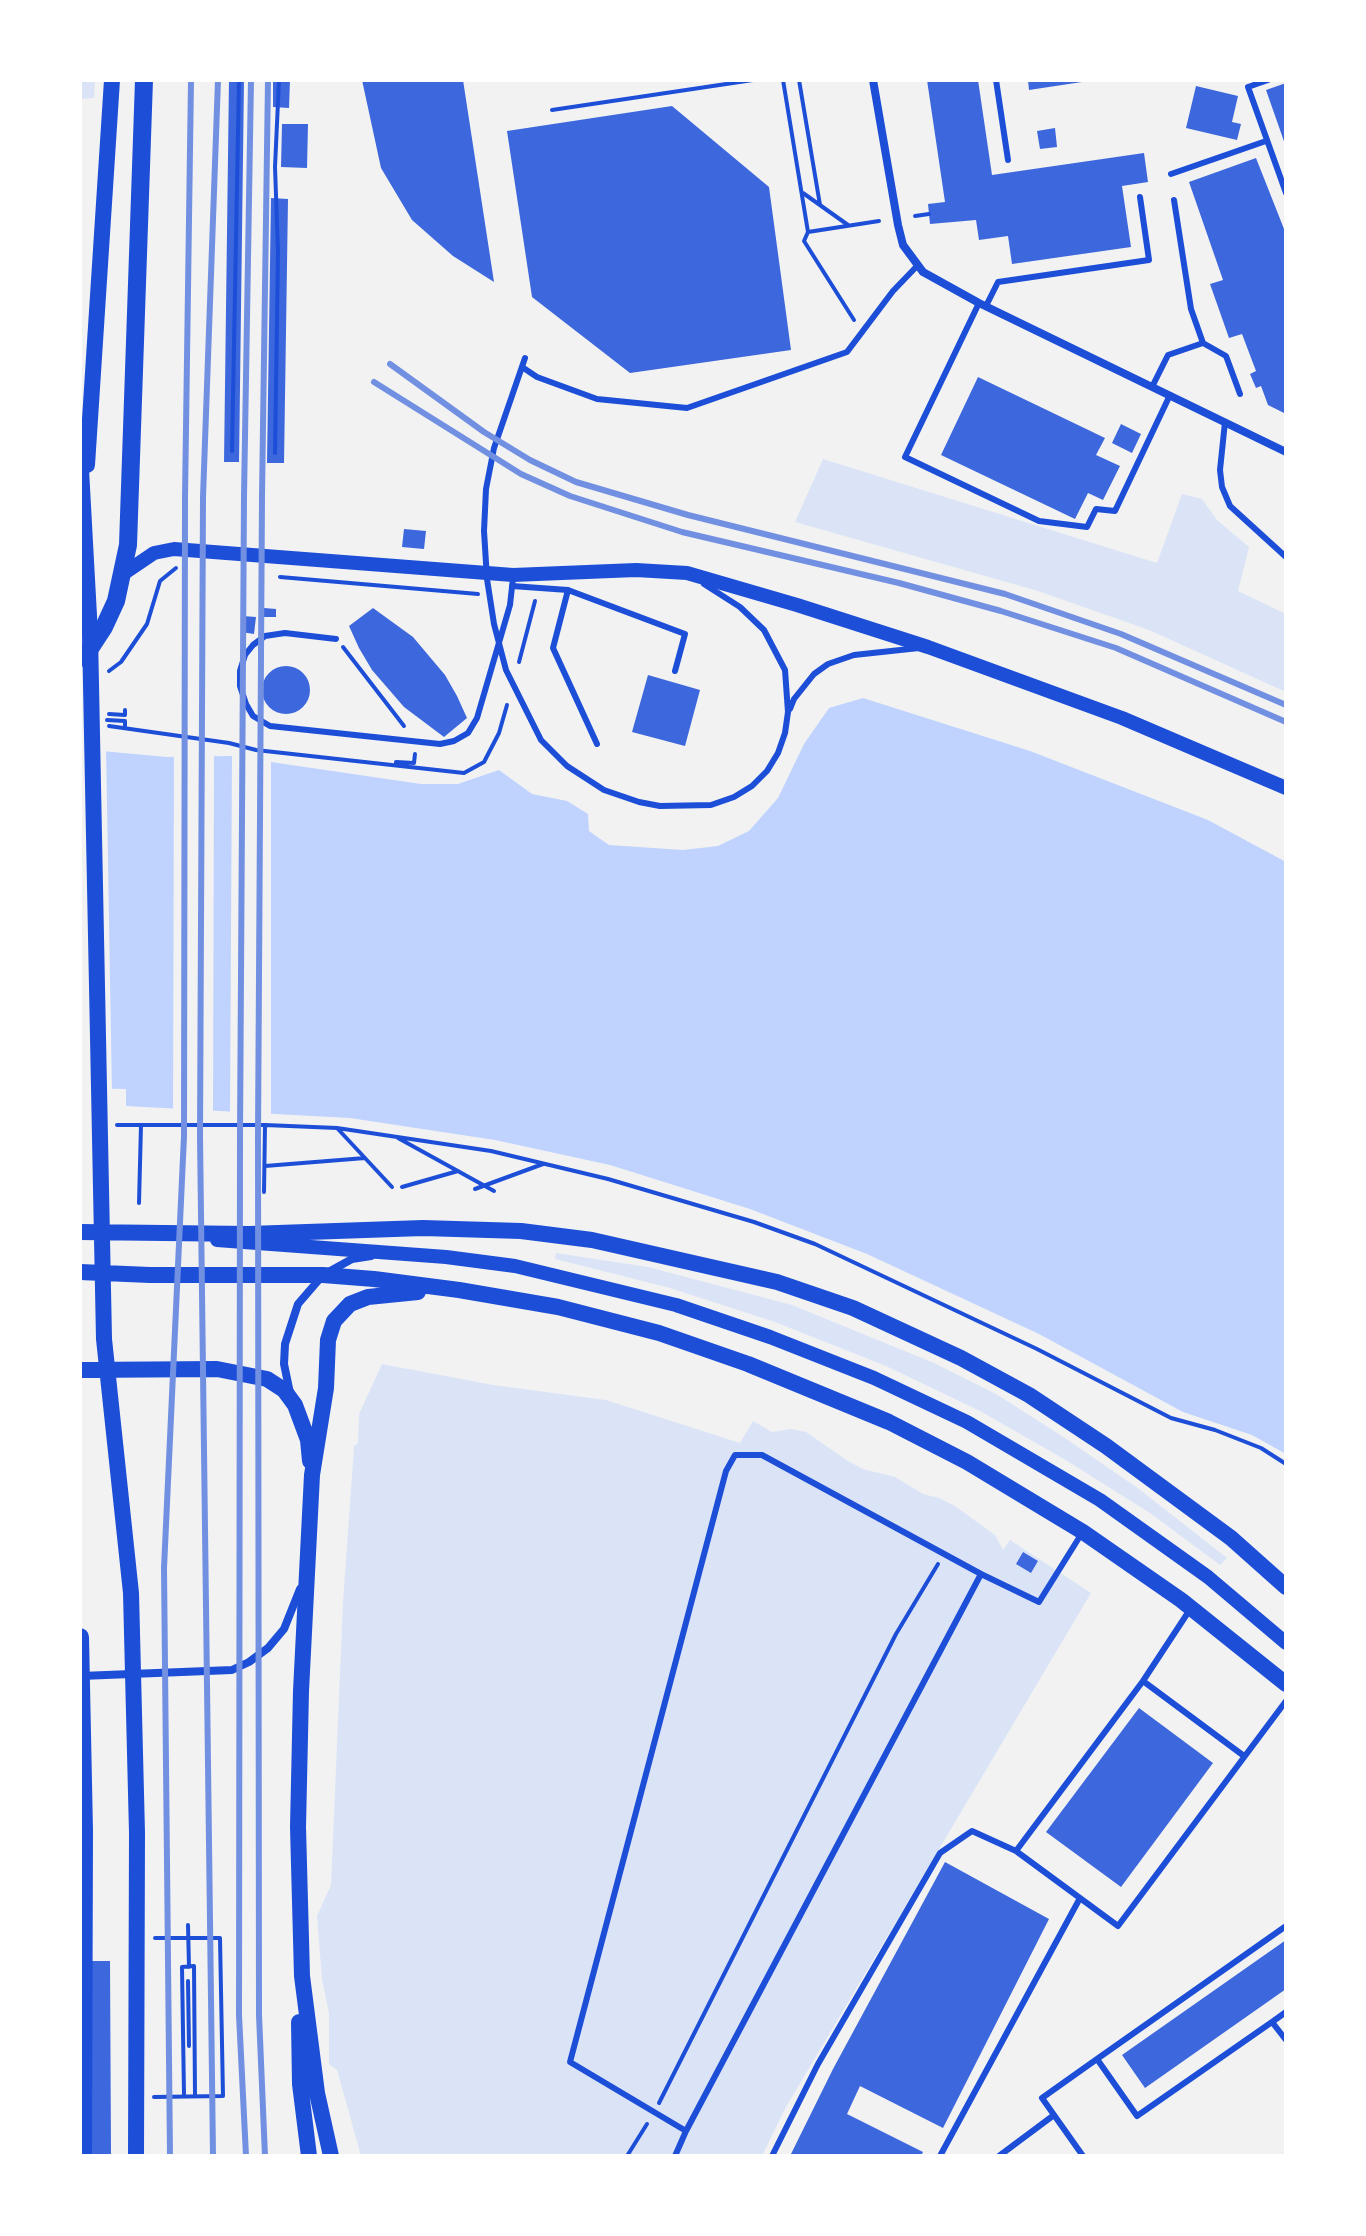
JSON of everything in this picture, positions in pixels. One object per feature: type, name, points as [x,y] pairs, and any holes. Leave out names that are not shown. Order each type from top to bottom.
[{"type":"main road","points":[[84,499],[112,80]]},
{"type":"main road","points":[[80,658],[87,653],[104,627],[116,601],[128,545],[144,80]]},
{"type":"main road","points":[[80,451],[90,634],[104,1339],[128,1553],[137,1833],[136,2156]]},
{"type":"main road","points":[[80,1232],[249,1234],[423,1228],[521,1231],[592,1240],[777,1282],[853,1308],[961,1358],[1029,1395],[1106,1446],[1231,1538],[1286,1587]]},
{"type":"main road","points":[[80,1272],[323,1275],[459,1290],[558,1307],[630,1326],[748,1364],[889,1422],[967,1462],[1083,1532],[1192,1608],[1286,1684]]},
{"type":"main road","points":[[331,2156],[317,2093],[302,1976],[298,1827],[301,1691],[312,1475],[326,1388],[328,1340],[334,1321],[350,1304],[368,1297],[459,1290]]},
{"type":"main road","points":[[80,1370],[217,1369],[267,1379],[284,1390],[295,1405],[308,1440],[312,1475]]},
{"type":"main road","points":[[80,1637],[84,1831],[83,2156]]},
{"type":"main road","points":[[302,1976],[298,2025],[300,2084],[309,2156]]},
{"type":"street","points":[[873,80],[898,225],[903,245],[918,265],[937,282],[1286,452]]},
{"type":"street","points":[[123,574],[154,553],[174,549],[513,580],[636,570],[687,573],[928,647],[1122,718],[1286,788]]},
{"type":"street","points":[[144,1234],[446,1257],[515,1266],[676,1305],[770,1337],[874,1378],[967,1422],[1100,1500],[1208,1577],[1286,1643]]},
{"type":"street","points":[[295,1405],[284,1364],[289,1327],[298,1304],[323,1275],[352,1259],[380,1254]]},
{"type":"street","points":[[80,1676],[232,1670],[249,1662],[268,1648],[284,1629],[296,1603],[310,1555]]},
{"type":"lane","points":[[996,80],[1008,160]]},
{"type":"lane","points":[[1268,80],[1248,87],[1286,193]]},
{"type":"lane","points":[[1171,174],[1266,141]]},
{"type":"lane","points":[[1140,197],[1149,260],[998,282],[983,304],[905,457],[1039,521],[1087,527],[1096,509],[1115,511],[1170,395]]},
{"type":"lane","points":[[1174,200],[1191,309],[1203,343],[1226,356],[1240,394]]},
{"type":"lane","points":[[522,367],[537,377],[597,399],[687,408],[847,352],[893,291],[918,265]]},
{"type":"lane","points":[[1152,387],[1168,355],[1203,343]]},
{"type":"lane","points":[[525,358],[494,448],[486,489],[484,531],[487,579],[506,670],[541,740],[567,766],[604,790],[660,806],[711,805],[734,797],[767,771],[778,753],[788,712],[785,670],[764,630],[740,607],[687,573]]},
{"type":"lane","points":[[1225,422],[1220,470],[1222,487],[1230,506],[1286,557]]},
{"type":"lane","points":[[336,639],[285,633],[265,636],[253,645],[245,655],[240,671],[243,695],[253,716],[270,726],[440,744],[454,741],[468,733],[477,718],[513,580],[568,590],[685,634],[675,671]]},
{"type":"lane","points":[[568,590],[553,648],[597,744]]},
{"type":"lane","points":[[788,712],[803,687],[828,664],[854,655],[928,647]]},
{"type":"lane","points":[[686,2131],[570,2062],[726,1471],[735,1455],[762,1455],[981,1574],[1039,1602],[1083,1532]]},
{"type":"lane","points":[[675,2156],[981,1574]]},
{"type":"lane","points":[[1016,1851],[1143,1681],[1192,1608]]},
{"type":"lane","points":[[1143,1681],[1244,1756]]},
{"type":"lane","points":[[772,2156],[818,2064],[940,1853],[972,1831],[1016,1851],[1118,1926],[1286,1701]]},
{"type":"lane","points":[[940,2156],[1080,1898]]},
{"type":"lane","points":[[1083,2156],[1042,2098],[1286,1926]]},
{"type":"lane","points":[[1097,2059],[1137,2116],[1286,2012]]},
{"type":"lane","points":[[1272,2022],[1286,2040]]},
{"type":"lane","points":[[999,2156],[1054,2115]]},
{"type":"path","points":[[232,451],[239,80]]},
{"type":"path","points":[[275,453],[278,252],[275,167],[279,80]]},
{"type":"path","points":[[552,110],[753,80]]},
{"type":"path","points":[[783,80],[808,232],[804,241],[861,333]]},
{"type":"path","points":[[799,80],[820,205]]},
{"type":"path","points":[[801,192],[850,226]]},
{"type":"path","points":[[915,216],[929,214]]},
{"type":"path","points":[[808,232],[879,221]]},
{"type":"path","points":[[103,676],[121,662],[147,624],[160,581],[174,568],[189,569]]},
{"type":"path","points":[[267,576],[535,601],[520,661]]},
{"type":"path","points":[[336,639],[416,741],[414,763],[396,762],[396,765]]},
{"type":"path","points":[[132,729],[256,750],[464,773],[484,762],[499,733]]},
{"type":"path","points":[[111,1125],[337,1128],[491,1151],[608,1179],[754,1222],[815,1244],[1037,1349],[1171,1418],[1215,1430],[1261,1448],[1286,1464]]},
{"type":"path","points":[[139,1203],[141,1125]]},
{"type":"path","points":[[264,1192],[265,1125]]},
{"type":"path","points":[[337,1128],[392,1187]]},
{"type":"path","points":[[394,1135],[494,1191]]},
{"type":"path","points":[[265,1166],[365,1158]]},
{"type":"path","points":[[475,1189],[543,1164]]},
{"type":"path","points":[[402,1187],[458,1171]]},
{"type":"path","points":[[627,2156],[654,2112],[896,1634],[944,1554]]},
{"type":"path","points":[[188,1925],[189,1967]]},
{"type":"path","points":[[140,2097],[223,2096],[220,1938]]},
{"type":"path","points":[[184,2096],[189,2046],[194,1966],[182,1967],[189,2046],[195,2096]]},
{"type":"path","points":[[188,1981],[189,2046]]},
{"type":"shaded area","points":[[80,80],[95,80],[94,98],[80,99]]},
{"type":"shaded area","points":[[823,459],[1157,563],[1182,494],[1202,499],[1217,520],[1249,547],[1238,591],[1286,614],[1286,692],[1149,630],[1038,591],[795,522]]},
{"type":"shaded area","points":[[556,1253],[648,1267],[792,1305],[934,1363],[996,1394],[1065,1438],[1139,1489],[1227,1558],[1220,1565],[1150,1513],[1064,1459],[980,1411],[886,1366],[775,1322],[670,1288],[555,1259]]},
{"type":"shaded area","points":[[382,1364],[493,1385],[606,1400],[740,1443],[753,1421],[772,1432],[791,1429],[806,1432],[863,1469],[895,1477],[923,1494],[955,1506],[995,1535],[1003,1550],[1010,1540],[1091,1593],[786,2107],[762,2156],[361,2156],[337,2070],[329,2064],[329,2013],[322,1979],[317,1916],[331,1885],[343,1603],[354,1446],[358,1443],[359,1414]]},
{"type":"water","points":[[863,698],[1030,751],[1208,820],[1286,862],[1286,1454],[1252,1435],[1183,1412],[1039,1334],[867,1254],[750,1209],[610,1165],[495,1140],[350,1118],[126,1106],[126,1089],[80,1088],[80,749],[167,757],[230,756],[421,784],[458,784],[499,770],[532,794],[567,801],[588,814],[589,831],[609,845],[683,850],[718,846],[749,831],[778,798],[804,744],[829,708]]},
{"type":"pier","points":[[80,745],[106,747],[112,1092],[80,1092]]},
{"type":"pier","points":[[214,751],[213,1114],[173,1112],[174,753]]},
{"type":"pier","points":[[232,752],[271,760],[271,1117],[230,1115]]},
{"type":"building","points":[[229,80],[244,80],[239,462],[224,462]]},
{"type":"building","points":[[273,80],[290,80],[289,108],[273,107]]},
{"type":"building","points":[[362,80],[463,80],[494,282],[453,256],[412,220],[381,168]]},
{"type":"building","points":[[927,80],[978,80],[992,175],[1144,153],[1148,182],[1122,186],[1131,247],[1012,264],[1008,236],[979,240],[976,220],[930,224],[928,204],[945,202]]},
{"type":"building","points":[[1028,80],[1082,80],[1082,82],[1029,90]]},
{"type":"building","points":[[1286,83],[1286,147],[1266,90]]},
{"type":"building","points":[[1196,86],[1238,96],[1232,122],[1241,124],[1237,140],[1186,128]]},
{"type":"building","points":[[672,106],[769,187],[791,350],[630,373],[532,297],[507,131]]},
{"type":"building","points":[[282,124],[308,124],[307,168],[281,167]]},
{"type":"building","points":[[1055,128],[1057,147],[1040,149],[1037,131]]},
{"type":"building","points":[[1256,158],[1286,234],[1286,414],[1268,405],[1261,386],[1256,388],[1250,374],[1256,371],[1242,334],[1229,338],[1210,284],[1223,280],[1189,182]]},
{"type":"building","points":[[271,198],[288,199],[284,463],[267,463]]},
{"type":"building","points":[[978,377],[1105,438],[1096,455],[1120,466],[1103,500],[1088,493],[1075,519],[941,455]]},
{"type":"building","points":[[1121,424],[1141,434],[1132,453],[1112,443]]},
{"type":"building","points":[[404,529],[426,531],[424,549],[402,547]]},
{"type":"building","points":[[264,608],[276,609],[276,617],[264,617]]},
{"type":"building","points":[[373,608],[413,637],[445,675],[457,696],[467,718],[444,737],[404,707],[372,670],[359,648],[349,626]]},
{"type":"building","points":[[243,616],[256,617],[254,634],[241,632]]},
{"type":"building","points":[[286,666],[303,673],[310,690],[303,707],[286,714],[269,707],[262,690],[269,673]]},
{"type":"building","points":[[648,675],[700,690],[685,746],[632,732]]},
{"type":"building","points":[[1023,1552],[1038,1561],[1031,1573],[1016,1564]]},
{"type":"building","points":[[1139,1708],[1213,1763],[1121,1887],[1046,1832]]},
{"type":"building","points":[[945,1862],[1049,1919],[943,2128],[860,2086],[847,2114],[923,2152],[921,2156],[790,2156],[833,2069]]},
{"type":"building","points":[[1286,1940],[1286,1989],[1145,2088],[1122,2055]]},
{"type":"building","points":[[80,1961],[110,1961],[111,2156],[80,2156]]},
{"type":"railway","points":[[170,2156],[164,1568],[184,1136],[185,497],[191,80]]},
{"type":"railway","points":[[213,2156],[200,1136],[203,497],[218,80]]},
{"type":"railway","points":[[246,2156],[239,2015],[240,1135],[244,496],[251,80]]},
{"type":"railway","points":[[265,2156],[259,2015],[258,1135],[268,80]]},
{"type":"railway","points":[[390,364],[484,432],[530,460],[576,482],[688,515],[1005,594],[1121,634],[1286,705]]},
{"type":"railway","points":[[374,382],[521,474],[570,496],[682,532],[899,583],[1001,611],[1116,648],[1286,722]]}]
